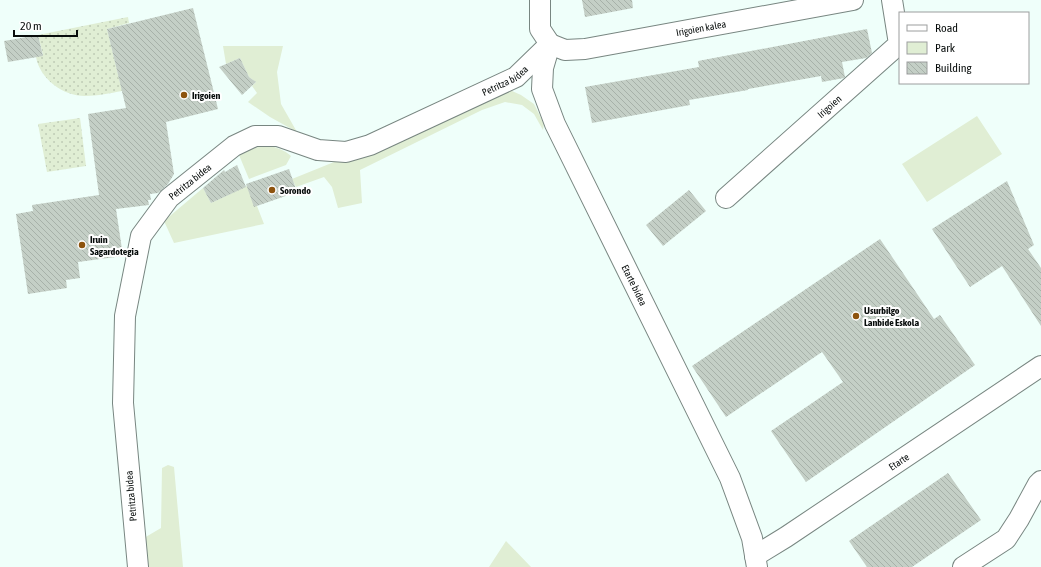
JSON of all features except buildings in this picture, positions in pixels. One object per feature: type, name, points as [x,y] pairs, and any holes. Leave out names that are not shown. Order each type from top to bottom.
[{"type":"street","points":[[540,0],[540,29],[550,44]]},
{"type":"street","name":"Irigoien kalea","points":[[550,44],[565,50],[585,49],[853,0]]},
{"type":"street","name":"Irigoien","points":[[726,198],[899,44],[892,0]]},
{"type":"street","name":"Etarte bidea","points":[[550,44],[543,68],[542,89],[555,124],[730,478],[752,538],[756,562]]},
{"type":"street","name":"Petritza bidea","points":[[138,567],[123,403],[125,316],[142,236],[169,198],[234,146],[255,136],[278,136],[318,150],[346,152],[370,145],[516,77],[550,44]]},
{"type":"street","name":"Etarte","points":[[756,562],[793,533],[1041,366]]},
{"type":"street","points":[[963,567],[1006,539],[1041,481]]},
{"type":"green space","points":[[128,17],[129,23],[107,29],[122,91],[95,96],[77,95],[69,93],[54,85],[42,72],[36,57],[43,55],[38,35]]},
{"type":"green space","points":[[223,46],[283,46],[277,72],[281,104],[297,132],[270,117],[248,102],[257,93],[252,86],[256,82],[249,77],[240,58],[226,64]]},
{"type":"green space","points":[[508,90],[521,95],[534,104],[544,124],[543,130],[534,114],[522,105],[505,102],[482,110],[360,170],[362,203],[338,208],[332,187],[324,177],[296,187],[292,179],[339,160]]},
{"type":"green space","points":[[977,116],[1002,154],[927,202],[902,164]]},
{"type":"green space","points":[[80,118],[86,166],[47,172],[38,124]]},
{"type":"green space","points":[[267,145],[283,150],[291,156],[286,165],[249,179],[239,155],[252,149]]},
{"type":"green space","points":[[247,186],[264,224],[174,243],[164,221],[203,188],[211,203]]},
{"type":"green space","points":[[168,465],[174,467],[183,567],[147,567],[144,538],[161,528],[162,468]]},
{"type":"green space","points":[[506,541],[531,567],[489,567]]},
{"type":"place","name":"Irigoien","points":[[184,95]]},
{"type":"place","name":"Sorondo","points":[[272,190]]},
{"type":"place","name":"Iruin Sagardotegia","points":[[82,245]]},
{"type":"place","name":"Usurbilgo Lanbide Eskola","points":[[856,316]]}]
